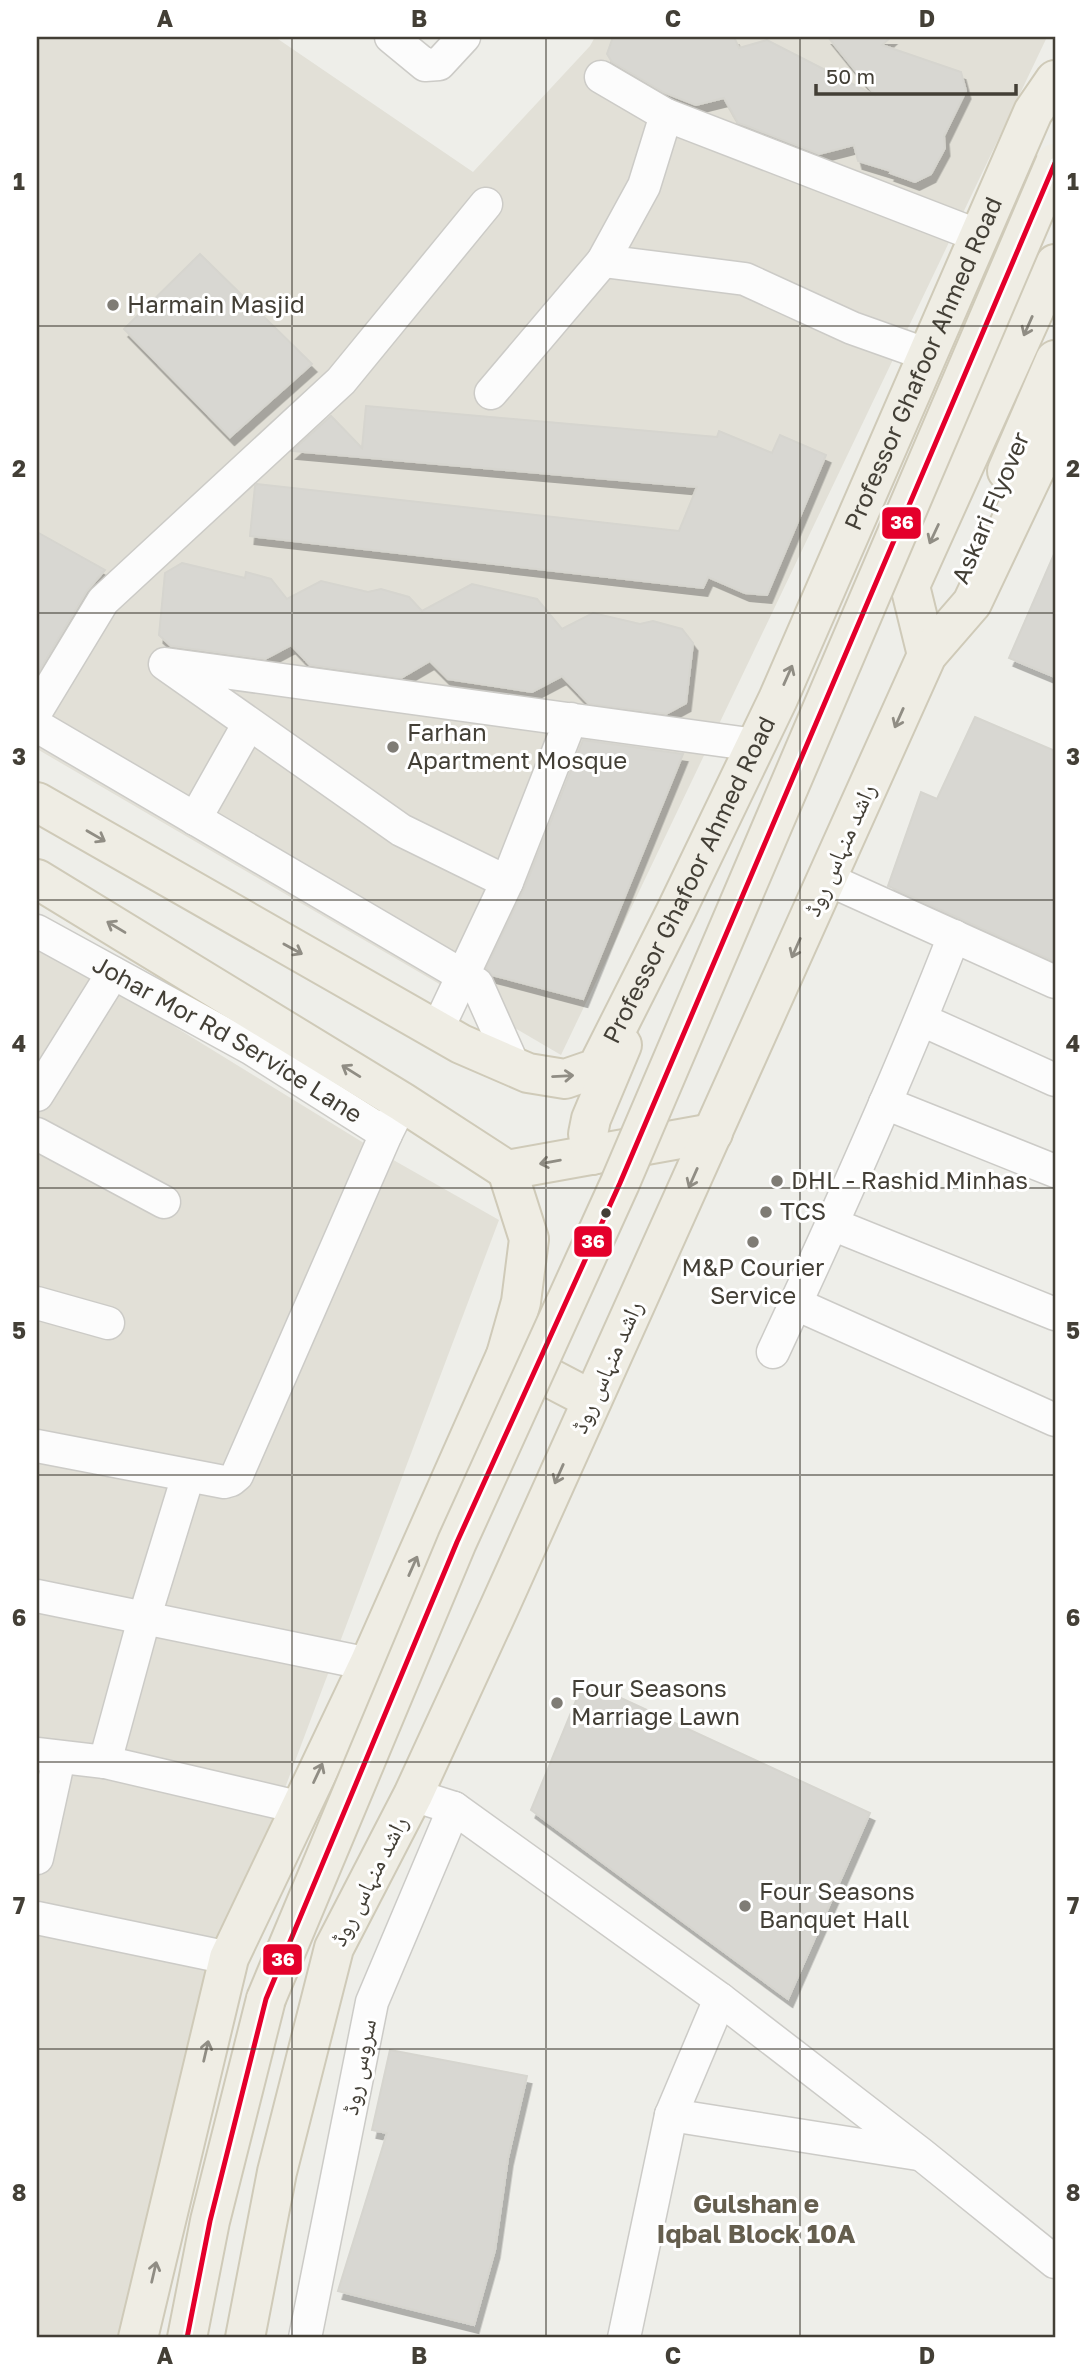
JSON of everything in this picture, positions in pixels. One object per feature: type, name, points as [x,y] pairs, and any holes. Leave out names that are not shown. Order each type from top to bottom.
[{"type":"main road","name":"Professor Ghafoor Ahmed Road","points":[[37,802],[461,1044],[528,1073],[565,1079],[597,1068],[756,745],[1033,112],[1055,80]]},
{"type":"main road","points":[[187,2338],[210,2221],[266,1998],[452,1555],[620,1182],[1055,163]]},
{"type":"main road","points":[[927,655],[910,586],[1055,264]]},
{"type":"main road","name":"Askari Flyover","points":[[927,655],[1055,360]]},
{"type":"main road","name":"راشد منہاس روڈ","points":[[245,2338],[277,2172],[334,1948],[412,1795],[927,655],[972,603],[1055,428]]},
{"type":"main road","points":[[37,878],[157,952],[394,1118],[507,1170],[713,1133]]},
{"type":"main road","points":[[592,1155],[588,1133],[592,1119],[676,911]]},
{"type":"main road","points":[[138,2338],[229,1958],[369,1664],[506,1354],[521,1302],[529,1240],[507,1170]]},
{"type":"main road","points":[[506,1354],[592,1400]]},
{"type":"street","points":[[391,37],[425,65],[439,64],[464,37]]},
{"type":"street","points":[[601,77],[666,115],[885,202],[979,236]]},
{"type":"street","points":[[491,393],[603,261],[644,187],[666,115]]},
{"type":"street","points":[[37,710],[103,601],[341,381],[486,205]]},
{"type":"street","points":[[603,261],[745,278],[852,328],[928,355]]},
{"type":"street","points":[[507,882],[401,830],[165,664],[756,745]]},
{"type":"street","points":[[437,1030],[507,882],[571,719]]},
{"type":"street","points":[[195,819],[248,724]]},
{"type":"street","points":[[37,726],[477,984],[514,1067]]},
{"type":"street","points":[[827,879],[1055,982]]},
{"type":"street","name":"Johar Mor Rd Service Lane","points":[[37,931],[252,1049],[394,1118]]},
{"type":"street","points":[[773,1352],[922,1020],[954,936]]},
{"type":"street","points":[[37,1095],[123,979],[157,952]]},
{"type":"street","points":[[922,1020],[1055,1080]]},
{"type":"street","points":[[885,1103],[1055,1171]]},
{"type":"street","points":[[37,1446],[224,1482],[237,1475],[394,1118]]},
{"type":"street","points":[[37,1134],[164,1202]]},
{"type":"street","points":[[832,1224],[1055,1314]]},
{"type":"street","points":[[37,1303],[108,1323]]},
{"type":"street","points":[[796,1304],[1055,1420]]},
{"type":"street","points":[[105,1762],[144,1619],[188,1476]]},
{"type":"street","points":[[37,1596],[369,1664]]},
{"type":"street","points":[[37,1858],[48,1756],[105,1762],[302,1808]]},
{"type":"street","points":[[412,1795],[454,1808],[720,1999],[921,2154],[1055,2262]]},
{"type":"street","name":"سروس روڈ","points":[[304,2338],[372,2002],[454,1808]]},
{"type":"street","points":[[37,1918],[229,1958]]},
{"type":"street","points":[[624,2338],[671,2115],[720,1999]]},
{"type":"street","points":[[671,2115],[921,2154]]},
{"type":"shaded area","points":[[37,37],[275,37],[473,172],[590,46],[595,37],[1047,37],[561,1055],[37,749]]},
{"type":"shaded area","points":[[37,942],[367,1145],[499,1220],[216,1971],[134,2338],[37,2338]]},
{"type":"building","points":[[613,37],[734,37],[739,48],[767,40],[876,96],[828,37],[891,37],[882,45],[961,72],[966,91],[944,136],[945,148],[931,174],[915,182],[858,161],[854,145],[819,154],[738,123],[724,98],[696,105],[663,92],[612,62],[607,54]]},
{"type":"building","points":[[200,254],[312,364],[230,437],[124,329]]},
{"type":"building","points":[[366,406],[717,437],[719,431],[772,453],[780,435],[826,455],[767,595],[745,593],[708,577],[703,588],[250,536],[257,484],[679,531],[697,487],[292,451],[331,416],[362,448]]},
{"type":"building","points":[[37,532],[105,570],[87,591],[37,675]]},
{"type":"building","points":[[1055,552],[1055,677],[1009,658]]},
{"type":"building","points":[[182,563],[245,578],[246,572],[271,579],[287,599],[321,581],[368,592],[381,589],[409,597],[422,611],[472,584],[537,599],[562,629],[593,613],[640,624],[653,621],[682,629],[693,643],[686,703],[666,714],[589,704],[562,676],[532,692],[448,679],[430,661],[401,678],[310,665],[291,645],[265,659],[171,646],[159,635],[165,573]]},
{"type":"building","points":[[975,717],[1055,751],[1055,962],[888,886],[921,792],[937,799]]},
{"type":"building","points":[[583,740],[683,754],[583,999],[492,975],[486,968],[524,889]]},
{"type":"building","name":"Four Seasons Banquet Hall","points":[[584,1681],[870,1813],[788,1999],[531,1810]]},
{"type":"building","points":[[390,2050],[527,2076],[508,2158],[495,2250],[474,2325],[338,2291],[387,2133],[372,2130]]},
{"type":"transit line","name":"36","points":[[187,2338],[210,2221],[266,1999],[457,1542],[620,1183],[1055,163]]},
{"type":"place","name":"Harmain Masjid","points":[[113,305]]},
{"type":"place","name":"Farhan Apartment Mosque","points":[[393,747]]},
{"type":"place","name":"DHL - Rashid Minhas","points":[[777,1181]]},
{"type":"place","name":"TCS","points":[[766,1212]]},
{"type":"place","name":"M&P Courier Service","points":[[753,1242]]},
{"type":"place","name":"Four Seasons Marriage Lawn","points":[[557,1703]]},
{"type":"place","name":"Four Seasons Banquet Hall","points":[[745,1906]]},
{"type":"district","name":"Gulshan e Iqbal Block 10A","points":[[756,2219]]}]
